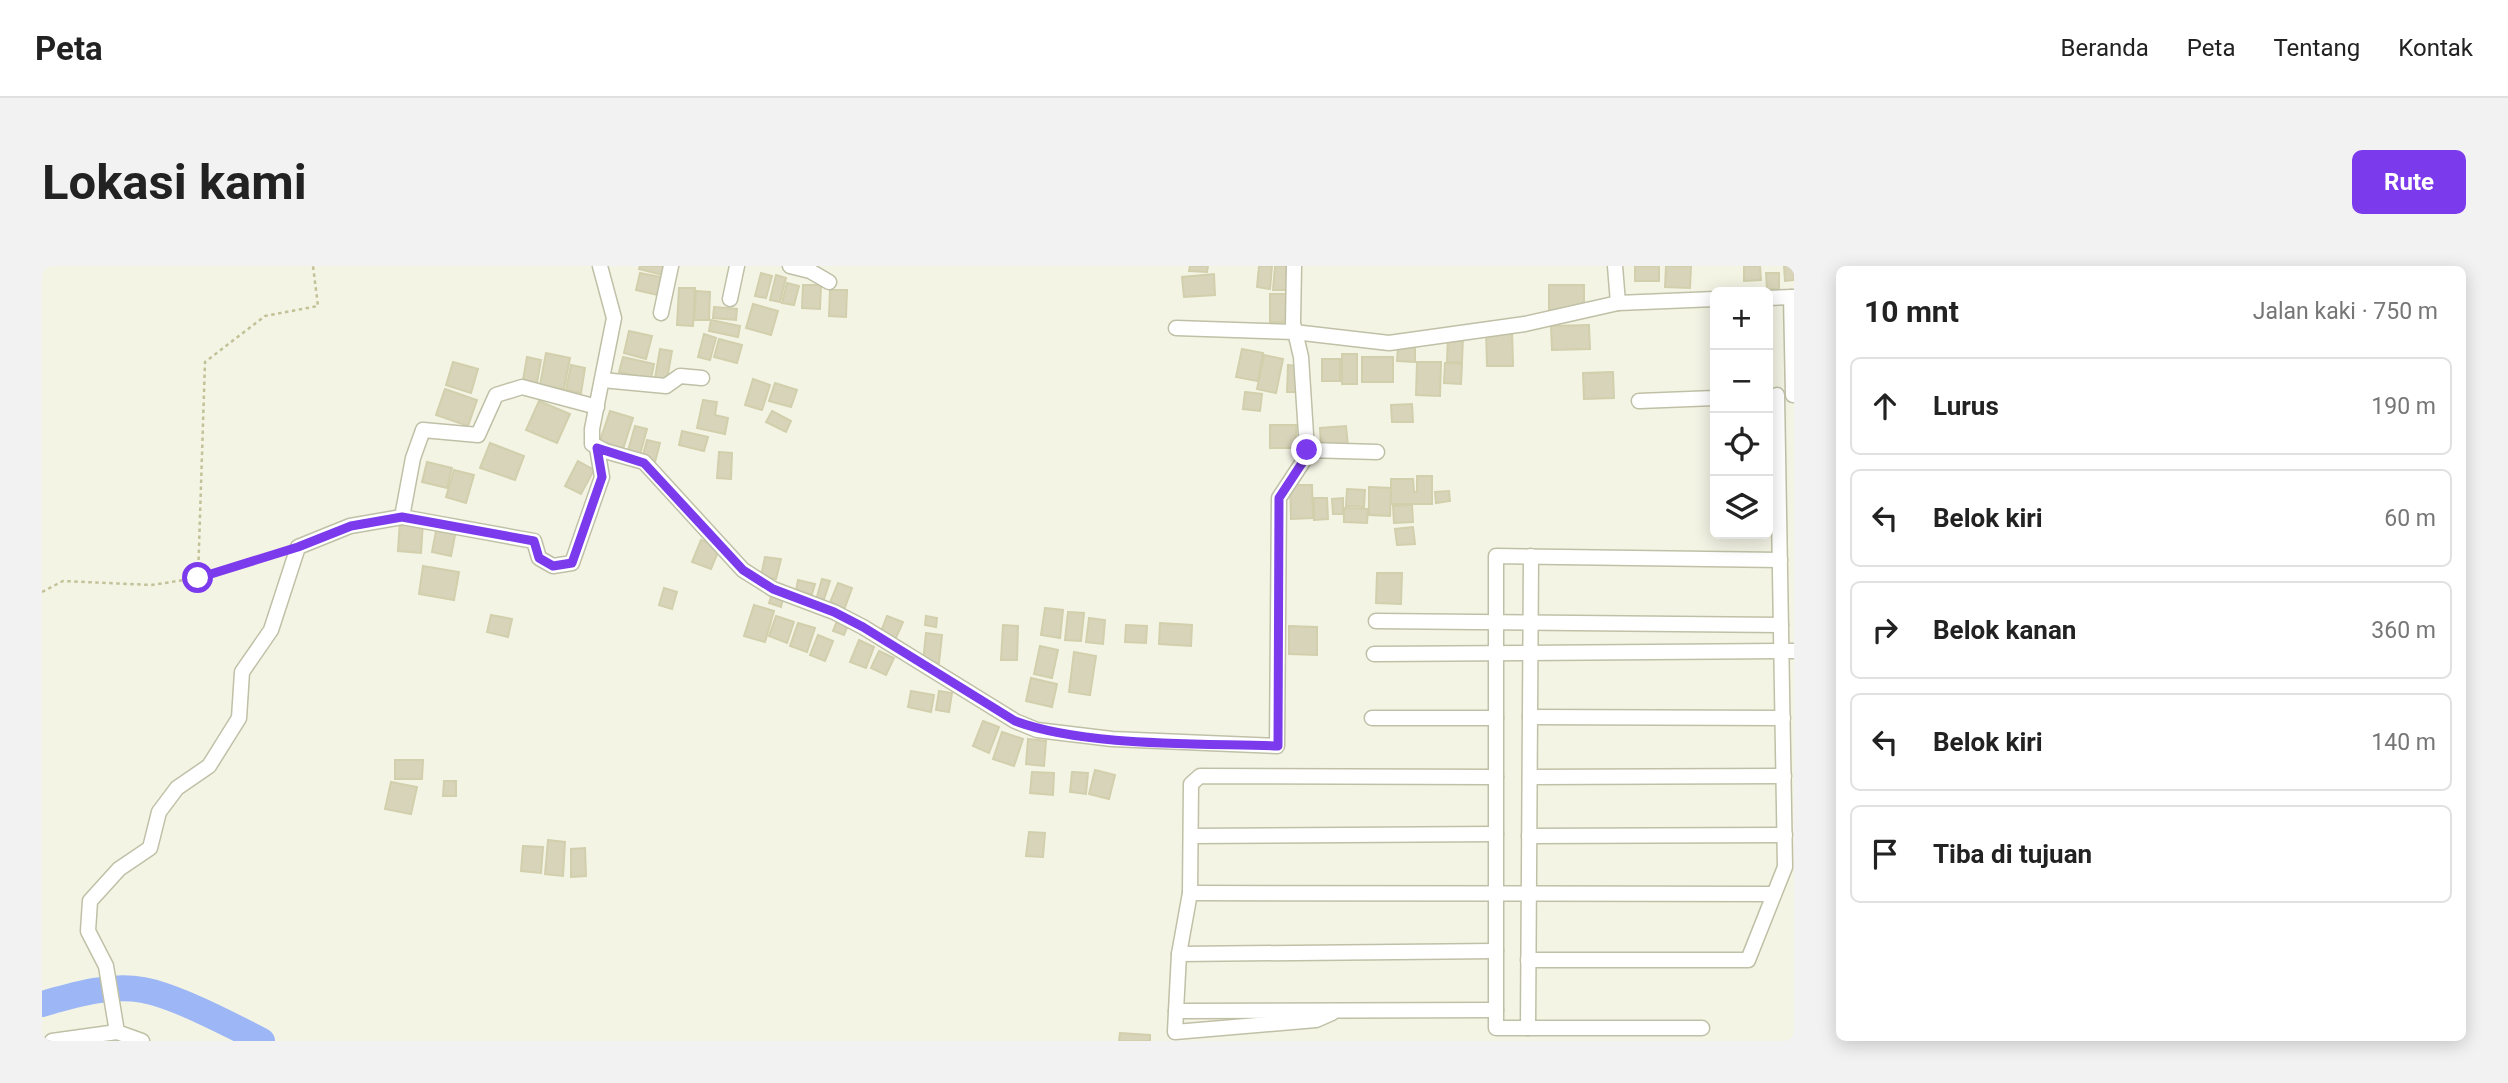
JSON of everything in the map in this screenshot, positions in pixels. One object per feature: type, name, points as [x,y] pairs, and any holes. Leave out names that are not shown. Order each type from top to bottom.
[{"type":"street","points":[[600,266],[614,318],[590,440],[597,448],[644,463],[743,570],[773,589],[834,612],[863,627],[1015,721],[1037,730],[1112,738],[1278,746],[1279,498],[1310,451]]},
{"type":"street","points":[[661,313],[671,266]]},
{"type":"street","points":[[730,299],[737,266]]},
{"type":"street","points":[[790,266],[810,271],[829,282]]},
{"type":"street","points":[[1294,266],[1294,332],[1301,357],[1306,445],[1310,451]]},
{"type":"street","points":[[1615,266],[1618,303]]},
{"type":"street","points":[[1773,298],[1792,297],[1793,395],[1773,396]]},
{"type":"street","points":[[1177,328],[1294,332],[1388,343],[1525,324],[1618,303],[1710,299]]},
{"type":"street","points":[[602,380],[666,386],[680,376],[702,378]]},
{"type":"street","points":[[402,517],[413,458],[423,430],[478,435],[496,395],[522,387],[597,407]]},
{"type":"street","points":[[1639,401],[1710,398]]},
{"type":"street","points":[[1528,960],[1748,960],[1785,867],[1783,718],[1788,651],[1781,625],[1773,413]]},
{"type":"street","points":[[117,1032],[106,966],[88,931],[90,901],[119,869],[150,848],[159,812],[177,788],[209,766],[239,718],[243,672],[271,630],[298,547],[351,526],[402,517],[534,541],[539,558],[553,566],[572,563],[602,477],[597,448]]},
{"type":"street","points":[[1310,451],[1377,452]]},
{"type":"street","points":[[1702,1028],[1496,1028],[1496,556],[1780,560]]},
{"type":"street","points":[[1528,1028],[1531,556]]},
{"type":"street","points":[[1376,621],[1781,625]]},
{"type":"street","points":[[1374,654],[1788,651]]},
{"type":"street","points":[[1530,717],[1783,718]]},
{"type":"street","points":[[1371,718],[1496,718]]},
{"type":"street","points":[[1338,1010],[1315,1020],[1175,1032],[1179,954],[1190,893],[1191,785],[1200,776],[1496,777]]},
{"type":"street","points":[[1530,777],[1784,776]]},
{"type":"street","points":[[1191,836],[1496,834]]},
{"type":"street","points":[[1529,836],[1785,835]]},
{"type":"street","points":[[1190,893],[1774,894]]},
{"type":"street","points":[[1179,954],[1496,951]]},
{"type":"street","points":[[1176,1011],[1496,1010]]},
{"type":"street","points":[[52,1041],[117,1032],[142,1041]]},
{"type":"path","points":[[198,578],[205,362],[265,316],[318,306],[313,266]]},
{"type":"path","points":[[42,592],[63,581],[150,585],[198,578],[298,547]]},
{"type":"building","points":[[640,266],[669,266],[667,276],[639,269]]},
{"type":"building","points":[[1190,266],[1208,266],[1207,272],[1189,271]]},
{"type":"building","points":[[1259,266],[1272,266],[1270,289],[1257,287]]},
{"type":"building","points":[[1275,266],[1290,266],[1288,290],[1273,290]]},
{"type":"building","points":[[1635,266],[1659,266],[1659,281],[1635,281]]},
{"type":"building","points":[[1666,266],[1691,266],[1690,288],[1665,287]]},
{"type":"building","points":[[1744,266],[1760,266],[1761,280],[1744,281]]},
{"type":"building","points":[[1784,266],[1794,266],[1794,280],[1785,281]]},
{"type":"building","points":[[640,273],[666,278],[662,296],[636,290]]},
{"type":"building","points":[[761,273],[772,276],[766,298],[755,296]]},
{"type":"building","points":[[1766,273],[1779,273],[1779,289],[1767,287]]},
{"type":"building","points":[[1214,274],[1215,295],[1184,297],[1182,277]]},
{"type":"building","points":[[776,275],[786,278],[780,302],[770,300]]},
{"type":"building","points":[[787,283],[799,286],[794,305],[782,303]]},
{"type":"building","points":[[803,285],[821,285],[820,309],[802,308]]},
{"type":"building","points":[[1549,285],[1584,285],[1584,310],[1549,310]]},
{"type":"building","points":[[679,288],[695,288],[693,326],[677,325]]},
{"type":"building","points":[[830,290],[847,290],[846,317],[829,316]]},
{"type":"building","points":[[696,291],[710,292],[709,320],[694,320]]},
{"type":"building","points":[[1270,294],[1287,294],[1287,322],[1270,322]]},
{"type":"building","points":[[753,304],[778,311],[771,335],[746,328]]},
{"type":"building","points":[[714,307],[737,309],[736,320],[713,318]]},
{"type":"building","points":[[711,320],[740,326],[738,337],[709,331]]},
{"type":"building","points":[[1589,325],[1590,349],[1552,350],[1551,326]]},
{"type":"building","points":[[1512,329],[1513,366],[1487,366],[1486,330]]},
{"type":"building","points":[[629,331],[652,336],[646,359],[624,353]]},
{"type":"building","points":[[704,334],[716,338],[710,360],[698,357]]},
{"type":"building","points":[[1448,336],[1463,337],[1462,362],[1447,362]]},
{"type":"building","points":[[719,339],[742,345],[737,363],[714,357]]},
{"type":"building","points":[[1398,346],[1415,346],[1415,362],[1397,361]]},
{"type":"building","points":[[660,349],[672,351],[667,379],[655,378]]},
{"type":"building","points":[[1242,349],[1263,353],[1258,381],[1236,377]]},
{"type":"building","points":[[546,353],[570,358],[564,389],[540,385]]},
{"type":"building","points":[[1342,354],[1357,354],[1357,384],[1342,384]]},
{"type":"building","points":[[1264,355],[1283,359],[1276,393],[1257,389]]},
{"type":"building","points":[[527,357],[541,360],[537,383],[523,380]]},
{"type":"building","points":[[623,357],[654,364],[651,379],[619,372]]},
{"type":"building","points":[[1362,357],[1393,357],[1393,382],[1362,382]]},
{"type":"building","points":[[1322,359],[1340,359],[1340,381],[1322,381]]},
{"type":"building","points":[[453,362],[478,369],[471,393],[446,385]]},
{"type":"building","points":[[1417,362],[1441,362],[1440,396],[1416,395]]},
{"type":"building","points":[[1445,363],[1462,364],[1461,384],[1444,383]]},
{"type":"building","points":[[571,365],[585,368],[581,393],[566,390]]},
{"type":"building","points":[[1288,365],[1297,366],[1296,392],[1287,392]]},
{"type":"building","points":[[1613,372],[1614,398],[1584,399],[1583,373]]},
{"type":"building","points":[[753,379],[770,385],[762,410],[745,405]]},
{"type":"building","points":[[775,383],[797,390],[791,407],[769,401]]},
{"type":"building","points":[[445,389],[477,400],[468,426],[436,415]]},
{"type":"building","points":[[1245,392],[1262,394],[1260,411],[1243,409]]},
{"type":"building","points":[[703,400],[717,402],[715,415],[728,418],[725,434],[697,428]]},
{"type":"building","points":[[539,401],[570,414],[557,443],[526,430]]},
{"type":"building","points":[[1412,404],[1413,422],[1392,422],[1391,405]]},
{"type":"building","points":[[610,411],[633,418],[623,449],[600,441]]},
{"type":"building","points":[[772,411],[791,421],[786,432],[766,422]]},
{"type":"building","points":[[1270,425],[1296,425],[1296,448],[1270,448]]},
{"type":"building","points":[[635,426],[647,429],[639,458],[627,454]]},
{"type":"building","points":[[1346,426],[1348,446],[1321,448],[1320,428]]},
{"type":"building","points":[[682,431],[708,437],[704,451],[679,445]]},
{"type":"building","points":[[647,440],[660,443],[655,462],[642,458]]},
{"type":"building","points":[[490,443],[524,456],[515,480],[480,468]]},
{"type":"building","points":[[719,452],[732,453],[731,479],[717,478]]},
{"type":"building","points":[[578,461],[594,470],[581,494],[565,486]]},
{"type":"building","points":[[427,462],[452,468],[447,488],[422,482]]},
{"type":"building","points":[[454,470],[474,475],[466,503],[446,497]]},
{"type":"building","points":[[1417,476],[1432,476],[1432,504],[1391,504],[1391,479],[1413,479],[1414,492],[1417,492]]},
{"type":"building","points":[[1290,485],[1312,485],[1313,518],[1291,519]]},
{"type":"building","points":[[1369,487],[1391,488],[1390,516],[1369,515]]},
{"type":"building","points":[[1347,489],[1365,490],[1364,507],[1346,506]]},
{"type":"building","points":[[1449,491],[1450,501],[1436,503],[1435,492]]},
{"type":"building","points":[[1314,498],[1327,498],[1328,519],[1314,520]]},
{"type":"building","points":[[1343,498],[1343,514],[1333,514],[1332,499]]},
{"type":"building","points":[[1412,505],[1413,522],[1394,523],[1393,506]]},
{"type":"building","points":[[1344,508],[1368,509],[1367,523],[1344,522]]},
{"type":"building","points":[[400,520],[423,522],[421,553],[398,551]]},
{"type":"building","points":[[437,526],[456,530],[451,556],[432,552]]},
{"type":"building","points":[[1413,527],[1415,544],[1397,545],[1395,529]]},
{"type":"building","points":[[701,540],[720,547],[711,569],[692,562]]},
{"type":"building","points":[[765,557],[781,559],[776,579],[761,576]]},
{"type":"building","points":[[423,566],[459,572],[454,600],[419,594]]},
{"type":"building","points":[[1377,573],[1402,573],[1401,604],[1376,603]]},
{"type":"building","points":[[822,579],[830,581],[823,602],[816,600]]},
{"type":"building","points":[[798,580],[815,584],[812,594],[796,591]]},
{"type":"building","points":[[838,583],[852,588],[844,610],[829,605]]},
{"type":"building","points":[[664,588],[677,592],[672,609],[659,605]]},
{"type":"building","points":[[773,591],[784,595],[781,607],[769,603]]},
{"type":"building","points":[[754,605],[774,611],[765,642],[744,636]]},
{"type":"building","points":[[1045,608],[1063,610],[1060,638],[1041,635]]},
{"type":"building","points":[[1068,612],[1084,613],[1081,641],[1065,640]]},
{"type":"building","points":[[491,615],[512,619],[508,637],[487,632]]},
{"type":"building","points":[[776,616],[794,622],[787,643],[769,636]]},
{"type":"building","points":[[887,616],[903,622],[895,640],[880,634]]},
{"type":"building","points":[[926,616],[937,618],[936,627],[925,625]]},
{"type":"building","points":[[1089,618],[1105,620],[1103,644],[1086,642]]},
{"type":"building","points":[[837,621],[848,625],[844,635],[833,631]]},
{"type":"building","points":[[798,623],[815,628],[807,652],[790,646]]},
{"type":"building","points":[[1160,623],[1192,625],[1191,646],[1159,644]]},
{"type":"building","points":[[1003,625],[1018,626],[1017,660],[1001,660]]},
{"type":"building","points":[[1126,625],[1147,626],[1146,643],[1125,642]]},
{"type":"building","points":[[1289,626],[1317,627],[1317,655],[1289,654]]},
{"type":"building","points":[[926,633],[942,635],[939,663],[923,662]]},
{"type":"building","points":[[818,635],[833,641],[825,661],[810,655]]},
{"type":"building","points":[[859,640],[874,647],[866,668],[850,662]]},
{"type":"building","points":[[1040,646],[1058,650],[1052,678],[1034,674]]},
{"type":"building","points":[[879,651],[894,658],[886,675],[871,668]]},
{"type":"building","points":[[1074,652],[1096,656],[1090,695],[1069,692]]},
{"type":"building","points":[[1031,678],[1057,684],[1052,707],[1026,701]]},
{"type":"building","points":[[911,691],[934,695],[931,712],[908,707]]},
{"type":"building","points":[[939,691],[952,693],[949,712],[936,710]]},
{"type":"building","points":[[983,721],[999,727],[989,753],[973,746]]},
{"type":"building","points":[[1002,732],[1023,739],[1014,766],[993,759]]},
{"type":"building","points":[[1028,739],[1046,741],[1044,766],[1026,764]]},
{"type":"building","points":[[395,760],[423,760],[422,779],[395,779]]},
{"type":"building","points":[[1095,770],[1115,775],[1109,799],[1089,794]]},
{"type":"building","points":[[1032,772],[1054,773],[1053,795],[1030,793]]},
{"type":"building","points":[[1072,772],[1088,773],[1086,794],[1070,792]]},
{"type":"building","points":[[444,781],[456,781],[456,796],[443,796]]},
{"type":"building","points":[[391,782],[417,787],[411,814],[385,809]]},
{"type":"building","points":[[1029,832],[1045,833],[1043,857],[1026,856]]},
{"type":"building","points":[[548,840],[565,842],[563,876],[545,874]]},
{"type":"building","points":[[523,846],[543,847],[541,873],[521,871]]},
{"type":"building","points":[[585,848],[586,876],[571,877],[571,849]]},
{"type":"building","points":[[1120,1033],[1150,1035],[1150,1041],[1119,1041]]},
{"type":"waterway","points":[[42,1004],[105,989],[143,990],[187,1005],[262,1041]]},
{"type":"route","points":[[198,578],[298,547],[351,526],[402,517],[534,541],[539,558],[553,566],[572,563],[602,477],[597,448],[644,463],[743,570],[773,589],[834,612],[863,627],[892,648],[1015,721],[1037,730],[1112,738],[1278,746],[1279,498],[1310,451],[1307,450]]}]
